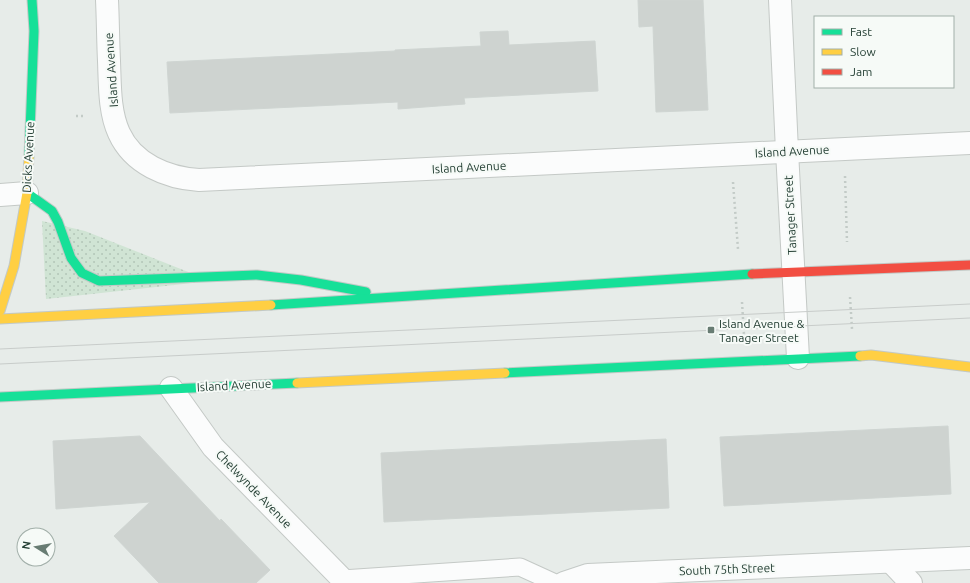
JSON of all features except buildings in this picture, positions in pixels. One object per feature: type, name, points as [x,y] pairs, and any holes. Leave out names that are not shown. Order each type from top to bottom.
[{"type":"main road","name":"Dicks Avenue","points":[[0,311],[14,266],[27,192],[34,31],[32,0]]},
{"type":"main road","points":[[27,192],[52,211],[58,222],[71,258],[82,273],[99,281],[257,275],[301,280],[395,297]]},
{"type":"main road","points":[[0,319],[319,303],[794,272],[970,265]]},
{"type":"main road","name":"Island Avenue","points":[[0,397],[871,355],[970,367]]},
{"type":"street","name":"Island Avenue","points":[[107,0],[110,88],[114,117],[119,133],[136,156],[147,164],[159,171],[185,179],[223,179],[970,142]]},
{"type":"street","name":"Tanager Street","points":[[780,0],[798,358]]},
{"type":"street","points":[[0,195],[27,192]]},
{"type":"street","name":"Chelwynde Avenue","points":[[172,388],[213,447],[344,581]]},
{"type":"street","name":"South 75th Street","points":[[564,583],[588,574],[970,558]]},
{"type":"street","points":[[891,562],[911,583]]},
{"type":"lane","points":[[344,581],[520,567],[556,583]]},
{"type":"path","points":[[844,172],[847,242]]},
{"type":"path","points":[[733,178],[738,250]]},
{"type":"path","points":[[850,296],[852,331]]},
{"type":"path","points":[[742,302],[744,336]]},
{"type":"green space","points":[[42,221],[85,231],[211,281],[46,299]]},
{"type":"tram line","points":[[0,349],[970,304]]},
{"type":"tram line","points":[[0,364],[970,318]]},
{"type":"traffic: fast","points":[[29,156],[34,31],[32,0]]},
{"type":"traffic: fast","points":[[27,193],[52,211],[58,222],[71,258],[82,273],[99,281],[257,275],[301,280],[366,292]]},
{"type":"traffic: fast","points":[[271,305],[752,274]]},
{"type":"traffic: fast","points":[[505,373],[860,356]]},
{"type":"traffic: fast","points":[[0,397],[297,383]]},
{"type":"traffic: slow","points":[[0,311],[14,266],[27,193],[29,156]]},
{"type":"traffic: slow","points":[[0,319],[271,305]]},
{"type":"traffic: slow","points":[[860,356],[871,355],[970,367]]},
{"type":"traffic: slow","points":[[297,383],[505,373]]},
{"type":"traffic: jam","points":[[752,274],[970,265]]},
{"type":"place","name":"Island Avenue & Tanager Street","points":[[711,330]]}]
